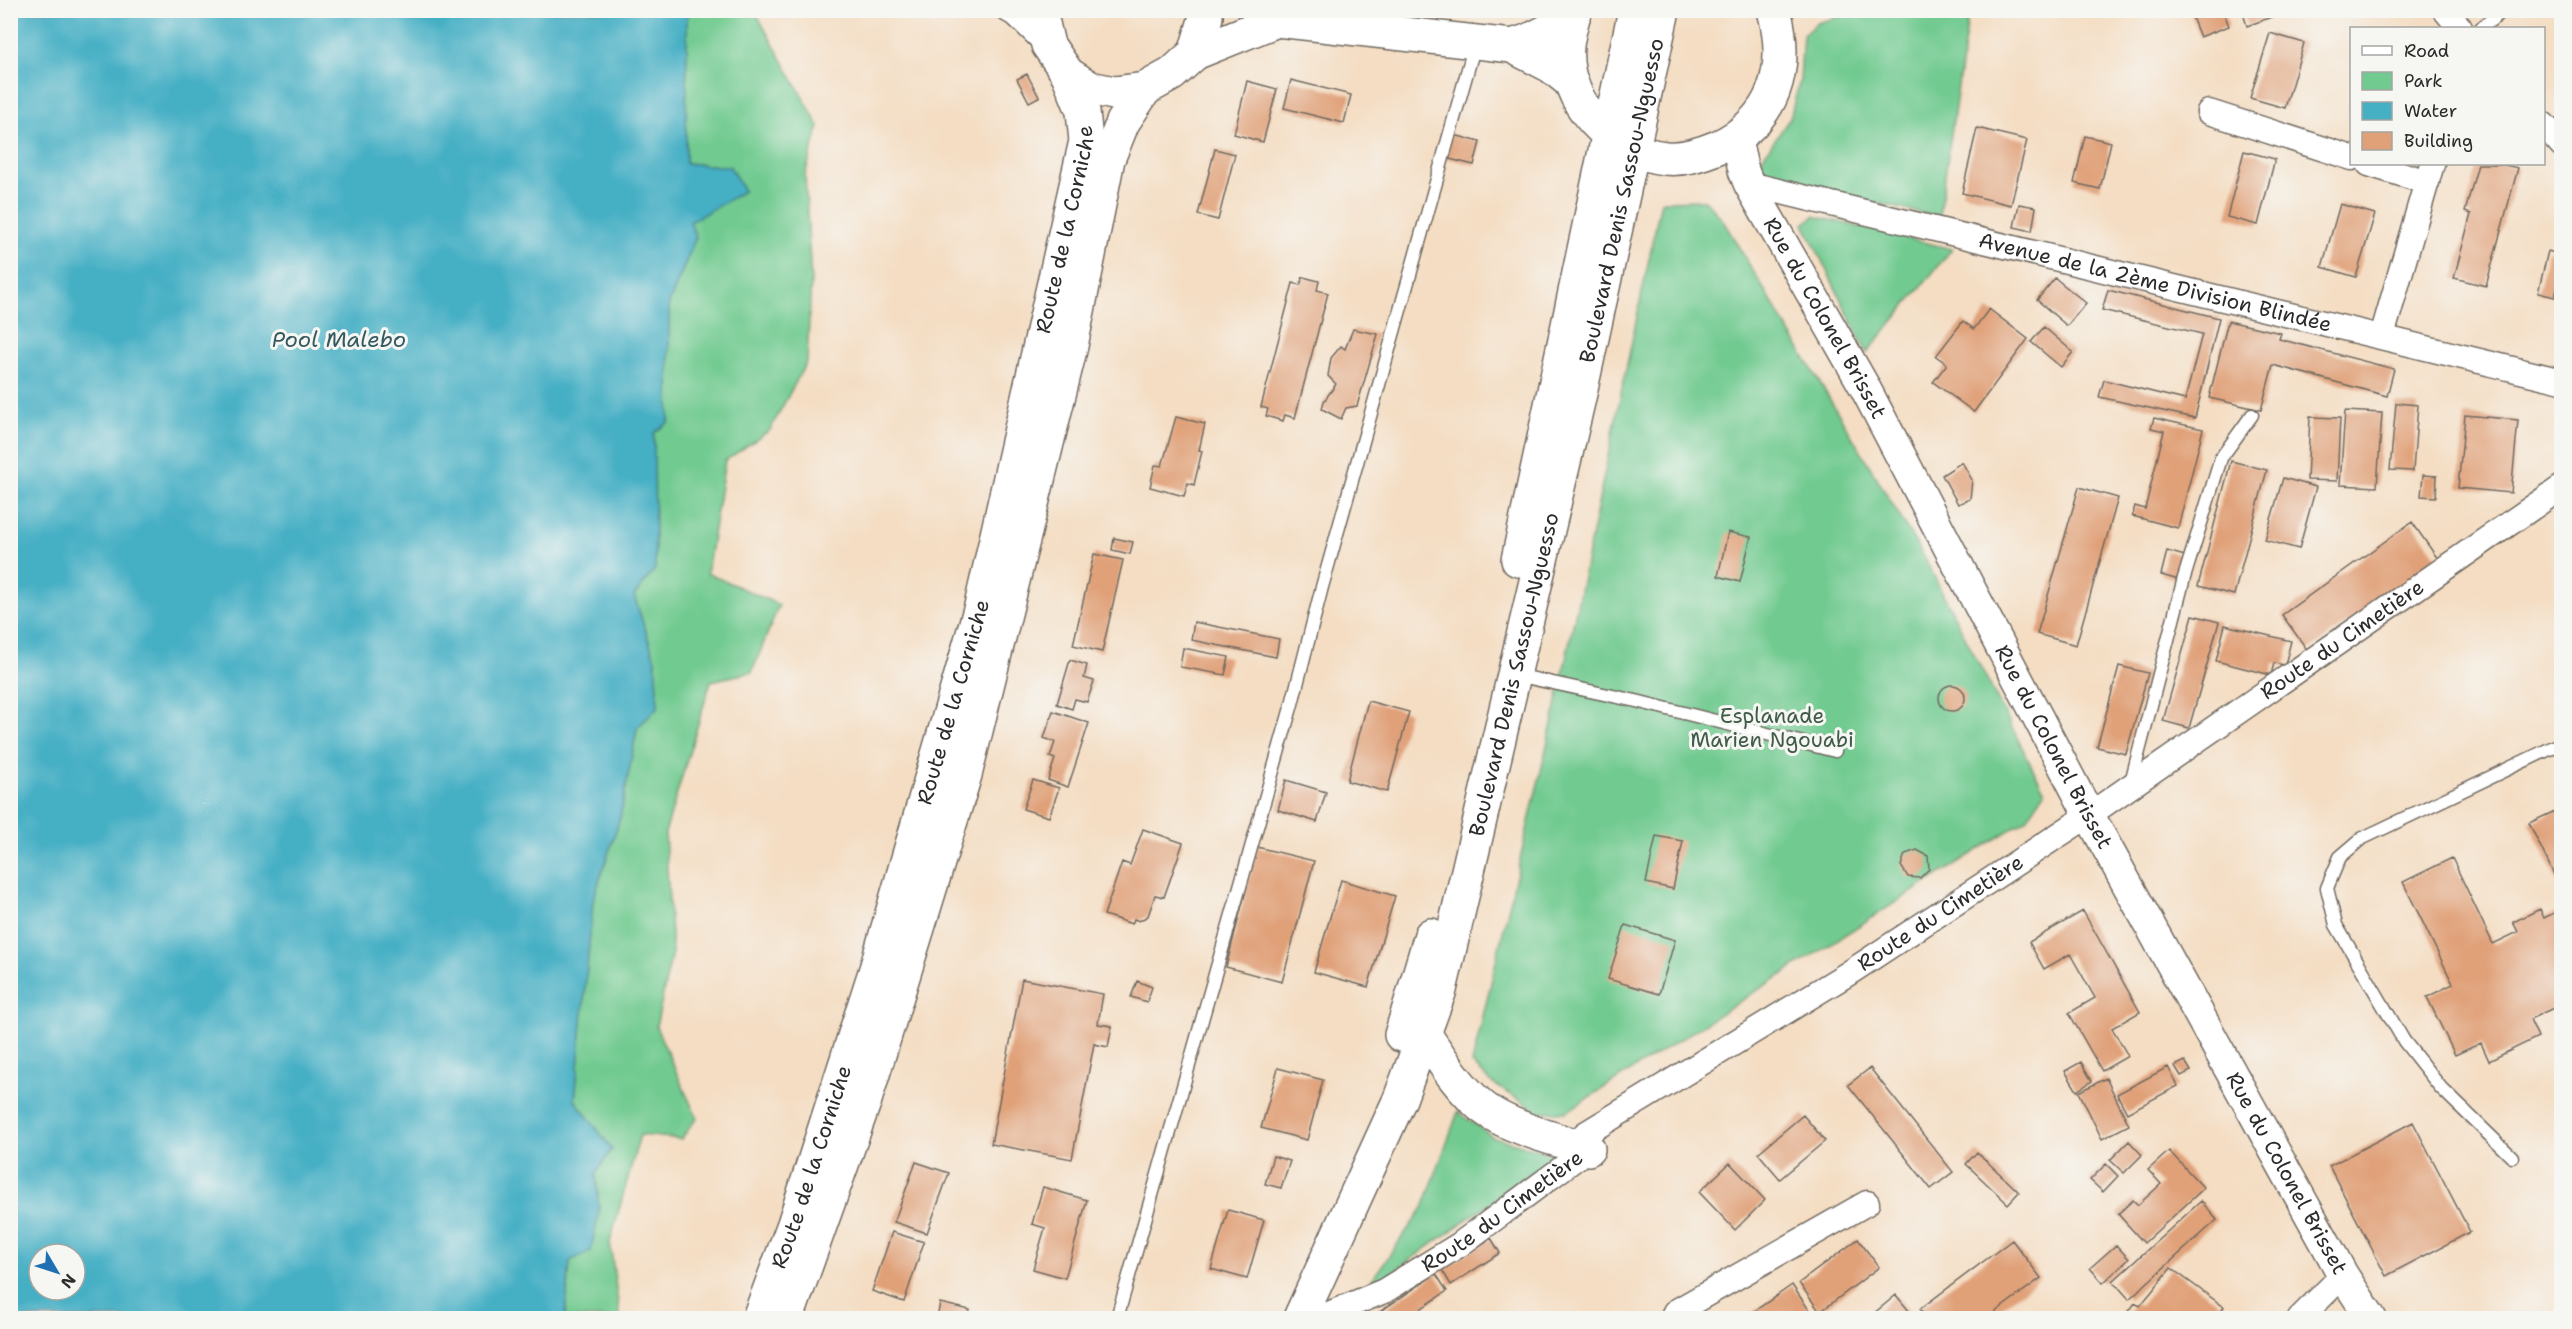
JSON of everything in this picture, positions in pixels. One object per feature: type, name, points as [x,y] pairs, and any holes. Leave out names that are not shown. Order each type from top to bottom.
[{"type":"main road","points":[[1043,10],[1042,19],[1048,45],[1068,74],[1090,88],[1114,93],[1145,89],[1172,74],[1196,53],[1267,15],[1475,44],[1512,46],[1550,31],[1575,11]]},
{"type":"main road","points":[[1196,53],[1206,17],[1205,10]]},
{"type":"main road","name":"Boulevard Denis Sassou-Nguesso","points":[[1300,1318],[1400,1099],[1440,990],[1580,398],[1621,143],[1635,10]]},
{"type":"main road","name":"Boulevard Denis Sassou-Nguesso","points":[[1278,1318],[1379,1092],[1410,1010],[1429,946],[1621,143],[1663,10]]},
{"type":"main road","points":[[1575,11],[1567,47],[1572,83],[1586,113],[1621,143],[1666,158],[1699,155],[1736,138],[1758,118],[1773,93],[1781,65],[1781,36],[1774,10]]},
{"type":"main road","points":[[1512,46],[1551,66],[1572,83]]},
{"type":"main road","name":"Route de la Corniche","points":[[759,1318],[794,1224],[876,969],[981,606],[1086,141],[1083,111],[1068,74]]},
{"type":"main road","name":"Route de la Corniche","points":[[787,1318],[865,1100],[965,775],[1071,346],[1108,159],[1124,122],[1145,89]]},
{"type":"main road","points":[[1425,1035],[1453,1077],[1482,1107],[1529,1131],[1588,1149]]},
{"type":"street","points":[[1008,10],[1017,15],[1048,45]]},
{"type":"street","points":[[2445,10],[2459,27]]},
{"type":"street","points":[[2209,112],[2350,157]]},
{"type":"street","points":[[2545,126],[2562,145]]},
{"type":"street","name":"Rue du Colonel Brisset","points":[[1736,138],[1747,178],[1863,384],[2089,814],[2343,1275],[2371,1318]]},
{"type":"street","points":[[1699,155],[1747,178]]},
{"type":"street","points":[[2376,165],[2429,173],[2382,336]]},
{"type":"street","name":"Avenue de la 2ème Division Blindée","points":[[1747,178],[2562,381]]},
{"type":"street","name":"Route du Cimetière","points":[[1319,1318],[1384,1291],[1460,1245],[1588,1149],[1585,1134],[1849,973],[2089,814],[2562,487]]},
{"type":"street","points":[[1672,1318],[1675,1312],[1867,1203]]},
{"type":"street","points":[[2300,1318],[2343,1275]]},
{"type":"lane","points":[[2482,27],[2504,10]]},
{"type":"lane","points":[[1117,1318],[1292,705],[1322,587],[1475,44]]},
{"type":"lane","points":[[2131,785],[2184,578],[2221,458],[2252,416]]},
{"type":"lane","points":[[1515,675],[1636,701],[1835,751]]},
{"type":"lane","points":[[2512,1157],[2441,1088],[2404,1041],[2336,925],[2327,888],[2340,857],[2361,839],[2562,743]]},
{"type":"green space","points":[[687,11],[755,11],[819,126],[805,175],[811,280],[807,361],[770,430],[725,461],[707,573],[779,605],[752,672],[711,681],[665,833],[672,952],[656,1027],[697,1118],[681,1139],[640,1135],[610,1242],[620,1318],[565,1318],[570,1261],[599,1211],[596,1173],[612,1149],[575,1100],[593,900],[620,818],[637,728],[658,707],[655,660],[634,596],[655,569],[654,433],[669,422],[669,303],[696,237],[690,222],[730,167],[686,163]]},
{"type":"green space","points":[[1859,11],[1969,11],[1939,217],[1768,179],[1760,161],[1790,118],[1800,80],[1803,35],[1817,23]]},
{"type":"green space","name":"Esplanade Marien Ngouabi","points":[[1705,200],[1722,219],[1924,557],[2045,792],[2027,819],[1566,1112],[1539,1112],[1490,1082],[1472,1063],[1556,707],[1661,201]]},
{"type":"green space","points":[[1814,216],[1952,249],[1867,353],[1804,224]]},
{"type":"green space","points":[[1458,1112],[1493,1137],[1557,1155],[1361,1295],[1423,1208]]},
{"type":"water","name":"Pool Malebo","points":[[10,11],[687,11],[686,163],[730,167],[744,191],[690,222],[696,237],[669,303],[669,422],[654,433],[655,569],[634,596],[655,660],[658,707],[637,728],[620,818],[593,900],[575,1100],[612,1149],[596,1173],[599,1211],[591,1251],[570,1261],[565,1318],[11,1318]]},
{"type":"building","points":[[2189,10],[2223,10],[2229,26],[2200,37]]},
{"type":"building","points":[[2242,10],[2288,10],[2288,11],[2247,26]]},
{"type":"building","points":[[2270,33],[2304,43],[2285,108],[2250,98]]},
{"type":"building","points":[[1027,74],[1039,97],[1029,102],[1017,79]]},
{"type":"building","points":[[1291,80],[1351,95],[1344,123],[1284,108]]},
{"type":"building","points":[[1247,81],[1277,89],[1263,142],[1234,134]]},
{"type":"building","points":[[1977,128],[2027,140],[2011,205],[1962,193]]},
{"type":"building","points":[[1451,134],[1480,142],[1474,165],[1445,158]]},
{"type":"building","points":[[2085,136],[2111,142],[2100,189],[2074,183]]},
{"type":"building","points":[[1215,149],[1235,154],[1218,220],[1198,215]]},
{"type":"building","points":[[2244,151],[2275,159],[2258,225],[2227,217]]},
{"type":"building","points":[[2478,165],[2504,165],[2518,168],[2486,286],[2454,278],[2471,214],[2465,212]]},
{"type":"building","points":[[2019,204],[2036,207],[2032,231],[2014,227]]},
{"type":"building","points":[[2340,204],[2375,214],[2356,277],[2322,267]]},
{"type":"building","points":[[2548,251],[2562,255],[2562,271],[2555,297],[2538,293]]},
{"type":"building","points":[[1303,277],[1319,281],[1317,290],[1328,293],[1295,418],[1285,415],[1283,421],[1266,416],[1268,409],[1261,407],[1293,283],[1300,285]]},
{"type":"building","points":[[2055,278],[2086,303],[2067,326],[2037,300]]},
{"type":"building","points":[[2108,290],[2219,318],[2195,418],[2099,397],[2104,380],[2185,400],[2202,334],[2102,310]]},
{"type":"building","points":[[1989,309],[2028,339],[1974,412],[1933,382],[1947,364],[1936,356],[1963,321],[1974,329]]},
{"type":"building","points":[[2228,321],[2281,333],[2279,339],[2394,369],[2387,396],[2273,365],[2261,410],[2209,398]]},
{"type":"building","points":[[2044,327],[2073,352],[2061,367],[2031,342]]},
{"type":"building","points":[[1353,329],[1378,334],[1357,406],[1346,408],[1341,419],[1322,409],[1324,401],[1336,384],[1328,376],[1331,358],[1341,346],[1345,349]]},
{"type":"building","points":[[2396,403],[2418,405],[2413,471],[2390,470]]},
{"type":"building","points":[[2345,411],[2382,413],[2377,487],[2340,485]]},
{"type":"building","points":[[2465,415],[2518,420],[2511,493],[2458,488]]},
{"type":"building","points":[[1176,417],[1205,424],[1199,450],[1202,451],[1194,485],[1188,483],[1184,496],[1150,487],[1155,465],[1162,466]]},
{"type":"building","points":[[2310,417],[2340,418],[2337,481],[2307,480]]},
{"type":"building","points":[[2154,418],[2203,429],[2178,528],[2132,516],[2135,506],[2145,509],[2164,431],[2151,428]]},
{"type":"building","points":[[2231,461],[2267,470],[2234,595],[2198,586]]},
{"type":"building","points":[[1962,462],[1972,480],[1970,499],[1958,504],[1942,475]]},
{"type":"building","points":[[2423,475],[2437,476],[2436,497],[2421,496]]},
{"type":"building","points":[[2283,478],[2316,487],[2299,549],[2265,540]]},
{"type":"building","points":[[2079,487],[2118,498],[2076,645],[2037,634]]},
{"type":"building","points":[[2412,522],[2438,559],[2308,651],[2282,615]]},
{"type":"building","points":[[1728,532],[1751,537],[1740,582],[1718,576]]},
{"type":"building","points":[[1114,538],[1133,542],[1130,554],[1112,550]]},
{"type":"building","points":[[2167,551],[2185,556],[2179,580],[2161,575]]},
{"type":"building","points":[[1094,554],[1123,560],[1102,652],[1073,645]]},
{"type":"building","points":[[2193,615],[2219,622],[2189,728],[2163,721]]},
{"type":"building","points":[[1194,622],[1279,639],[1276,657],[1191,640]]},
{"type":"building","points":[[2225,625],[2291,641],[2285,665],[2274,663],[2271,675],[2216,661]]},
{"type":"building","points":[[1183,648],[1229,657],[1225,675],[1180,667]]},
{"type":"building","points":[[1070,660],[1087,665],[1084,678],[1094,681],[1087,702],[1075,699],[1072,709],[1057,704]]},
{"type":"building","points":[[2119,666],[2148,673],[2126,754],[2097,747]]},
{"type":"building","points":[[1952,685],[1961,689],[1965,698],[1961,707],[1952,711],[1943,707],[1939,698],[1943,689]]},
{"type":"building","points":[[1368,701],[1409,712],[1387,792],[1347,781]]},
{"type":"building","points":[[1053,711],[1089,723],[1068,787],[1048,780],[1055,759],[1050,757],[1055,742],[1044,738]]},
{"type":"building","points":[[1033,780],[1059,788],[1049,817],[1023,809]]},
{"type":"building","points":[[1286,780],[1326,792],[1317,822],[1278,810]]},
{"type":"building","points":[[2562,808],[2562,891],[2529,823]]},
{"type":"building","points":[[1143,829],[1183,843],[1164,897],[1155,895],[1148,916],[1139,921],[1134,919],[1132,924],[1104,915],[1122,862],[1130,865]]},
{"type":"building","points":[[1656,836],[1683,841],[1673,889],[1646,883]]},
{"type":"building","points":[[1257,847],[1314,861],[1282,982],[1226,967]]},
{"type":"building","points":[[1917,850],[1928,856],[1929,869],[1920,878],[1908,877],[1901,866],[1905,854]]},
{"type":"building","points":[[2452,858],[2493,944],[2518,932],[2513,922],[2540,909],[2544,918],[2562,909],[2562,1004],[2530,1019],[2538,1037],[2489,1061],[2481,1043],[2455,1055],[2427,997],[2453,984],[2403,882]]},
{"type":"building","points":[[1341,880],[1395,896],[1368,987],[1314,972]]},
{"type":"building","points":[[2083,911],[2140,1012],[2112,1028],[2128,1056],[2102,1071],[2069,1013],[2095,998],[2070,954],[2044,969],[2029,942]]},
{"type":"building","points":[[1625,925],[1675,940],[1659,994],[1608,979]]},
{"type":"building","points":[[1022,979],[1103,994],[1098,1024],[1112,1026],[1108,1047],[1094,1044],[1072,1159],[991,1144]]},
{"type":"building","points":[[1137,981],[1152,987],[1147,1002],[1131,997]]},
{"type":"building","points":[[2185,1061],[2191,1071],[2181,1076],[2175,1066]]},
{"type":"building","points":[[2081,1062],[2092,1081],[2077,1091],[2065,1071]]},
{"type":"building","points":[[2168,1067],[2178,1086],[2127,1113],[2117,1094]]},
{"type":"building","points":[[1278,1068],[1323,1080],[1307,1140],[1261,1128]]},
{"type":"building","points":[[1870,1068],[1953,1172],[1931,1189],[1848,1085]]},
{"type":"building","points":[[2106,1078],[2129,1125],[2102,1139],[2079,1092]]},
{"type":"building","points":[[1803,1115],[1825,1141],[1780,1179],[1758,1153]]},
{"type":"building","points":[[2413,1122],[2470,1232],[2386,1276],[2329,1166]]},
{"type":"building","points":[[2129,1141],[2142,1155],[2124,1173],[2110,1160]]},
{"type":"building","points":[[2169,1151],[2204,1188],[2144,1243],[2118,1214],[2133,1200],[2138,1205],[2161,1184],[2148,1170]]},
{"type":"building","points":[[1977,1152],[2019,1192],[2008,1204],[1966,1164]]},
{"type":"building","points":[[1273,1156],[1290,1161],[1281,1188],[1265,1184]]},
{"type":"building","points":[[916,1162],[949,1173],[927,1233],[894,1222]]},
{"type":"building","points":[[1730,1163],[1765,1200],[1735,1230],[1699,1192]]},
{"type":"building","points":[[2106,1164],[2118,1176],[2103,1192],[2090,1180]]},
{"type":"building","points":[[1043,1187],[1087,1200],[1065,1278],[1033,1269],[1045,1228],[1032,1224]]},
{"type":"building","points":[[2201,1201],[2217,1220],[2129,1299],[2113,1281]]},
{"type":"building","points":[[1228,1210],[1264,1220],[1247,1279],[1211,1269]]},
{"type":"building","points":[[892,1232],[924,1242],[904,1302],[872,1291]]},
{"type":"building","points":[[1491,1238],[1500,1253],[1451,1285],[1442,1270]]},
{"type":"building","points":[[1858,1239],[1879,1267],[1820,1312],[1799,1283]]},
{"type":"building","points":[[2012,1240],[2041,1278],[1987,1318],[1927,1318],[1920,1309]]},
{"type":"building","points":[[2116,1245],[2129,1259],[2103,1283],[2090,1268]]},
{"type":"building","points":[[2171,1268],[2224,1307],[2216,1318],[2124,1318],[2135,1303],[2140,1306]]},
{"type":"building","points":[[1436,1274],[1447,1291],[1407,1318],[1382,1318],[1378,1313]]},
{"type":"building","points":[[1792,1285],[1814,1317],[1746,1317]]},
{"type":"building","points":[[1896,1295],[1915,1318],[1868,1318],[1884,1305]]},
{"type":"building","points":[[940,1303],[970,1310],[968,1318],[937,1318]]}]
